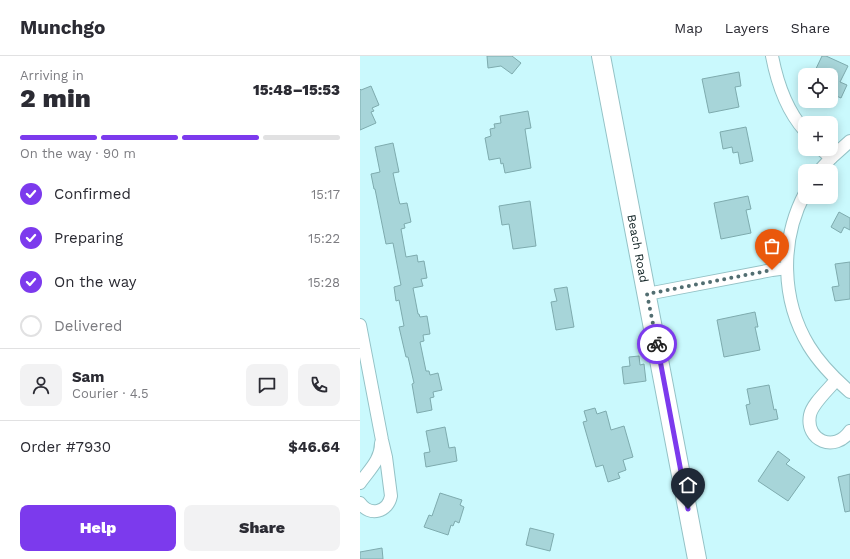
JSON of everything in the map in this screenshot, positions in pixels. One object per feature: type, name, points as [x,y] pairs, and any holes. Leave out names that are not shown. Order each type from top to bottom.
[{"type":"street","name":"Beach Road","points":[[601,56],[698,559]]},
{"type":"street","points":[[772,56],[778,81],[793,114],[798,121]]},
{"type":"street","points":[[825,164],[850,141]]},
{"type":"street","points":[[800,204],[791,229],[787,268],[794,314],[801,331],[818,359],[836,380],[850,392]]},
{"type":"street","points":[[647,294],[787,268]]},
{"type":"street","points":[[360,325],[390,482],[391,496],[390,502],[386,507],[374,512],[364,508],[360,503]]},
{"type":"street","points":[[836,380],[817,402],[810,414],[810,428],[819,439],[826,442],[838,442],[850,431]]},
{"type":"street","points":[[360,484],[376,462],[381,450],[382,440]]},
{"type":"building","points":[[487,56],[512,56],[521,63],[512,74],[501,66],[488,68]]},
{"type":"building","points":[[822,56],[826,56],[848,66],[840,82],[847,85],[841,98],[838,97],[838,68],[816,68]]},
{"type":"building","points":[[739,72],[741,86],[735,87],[739,107],[709,113],[702,79]]},
{"type":"building","points":[[371,86],[379,105],[372,108],[374,111],[371,112],[376,123],[360,130],[360,89],[361,90]]},
{"type":"building","points":[[528,111],[531,128],[525,129],[531,168],[505,173],[503,163],[501,164],[500,158],[489,160],[485,138],[491,136],[490,129],[495,128],[494,124],[501,123],[500,116]]},
{"type":"building","points":[[746,127],[753,161],[740,164],[738,152],[733,153],[732,147],[723,149],[720,132]]},
{"type":"building","points":[[393,143],[399,172],[393,173],[399,201],[400,204],[407,203],[411,222],[404,224],[405,228],[401,229],[406,257],[417,255],[418,262],[424,261],[427,278],[421,279],[423,286],[413,288],[418,314],[420,317],[427,316],[430,334],[423,335],[424,341],[420,342],[426,371],[429,371],[430,375],[438,373],[442,390],[433,392],[434,397],[430,398],[432,410],[417,413],[412,384],[414,383],[399,327],[404,326],[399,300],[396,301],[394,287],[401,285],[393,243],[386,244],[371,174],[380,172],[375,147]]},
{"type":"building","points":[[748,196],[751,209],[746,210],[751,233],[721,239],[714,203]]},
{"type":"building","points":[[530,201],[536,246],[513,249],[509,224],[502,225],[499,206]]},
{"type":"building","points":[[839,212],[850,218],[850,230],[844,227],[841,233],[831,227]]},
{"type":"building","points":[[850,262],[850,299],[835,301],[832,287],[839,286],[835,264]]},
{"type":"building","points":[[567,287],[574,327],[556,330],[551,302],[557,301],[554,289]]},
{"type":"building","points":[[755,312],[758,327],[755,327],[760,350],[724,357],[717,320]]},
{"type":"building","points":[[639,356],[640,365],[644,364],[646,381],[624,384],[622,367],[630,366],[629,357]]},
{"type":"building","points":[[769,385],[774,410],[776,409],[778,419],[750,425],[746,405],[750,404],[747,389]]},
{"type":"building","points":[[595,408],[597,414],[606,411],[611,430],[624,426],[633,457],[623,460],[626,470],[618,473],[620,478],[608,482],[603,465],[596,467],[583,422],[587,421],[584,411]]},
{"type":"building","points":[[445,427],[449,448],[455,447],[457,461],[426,467],[424,453],[430,452],[426,431]]},
{"type":"building","points":[[778,451],[790,460],[786,464],[805,477],[788,501],[758,481]]},
{"type":"building","points":[[850,474],[850,511],[845,512],[838,477]]},
{"type":"building","points":[[440,493],[462,500],[460,505],[464,507],[459,523],[455,521],[453,526],[451,525],[448,535],[424,527],[429,515],[432,516]]},
{"type":"building","points":[[530,528],[554,534],[550,551],[526,545]]},
{"type":"building","points":[[382,548],[383,559],[360,559],[360,552]]},
{"type":"way so far","points":[[657,344],[647,294],[772,270]]},
{"type":"route","points":[[657,344],[688,509]]}]
